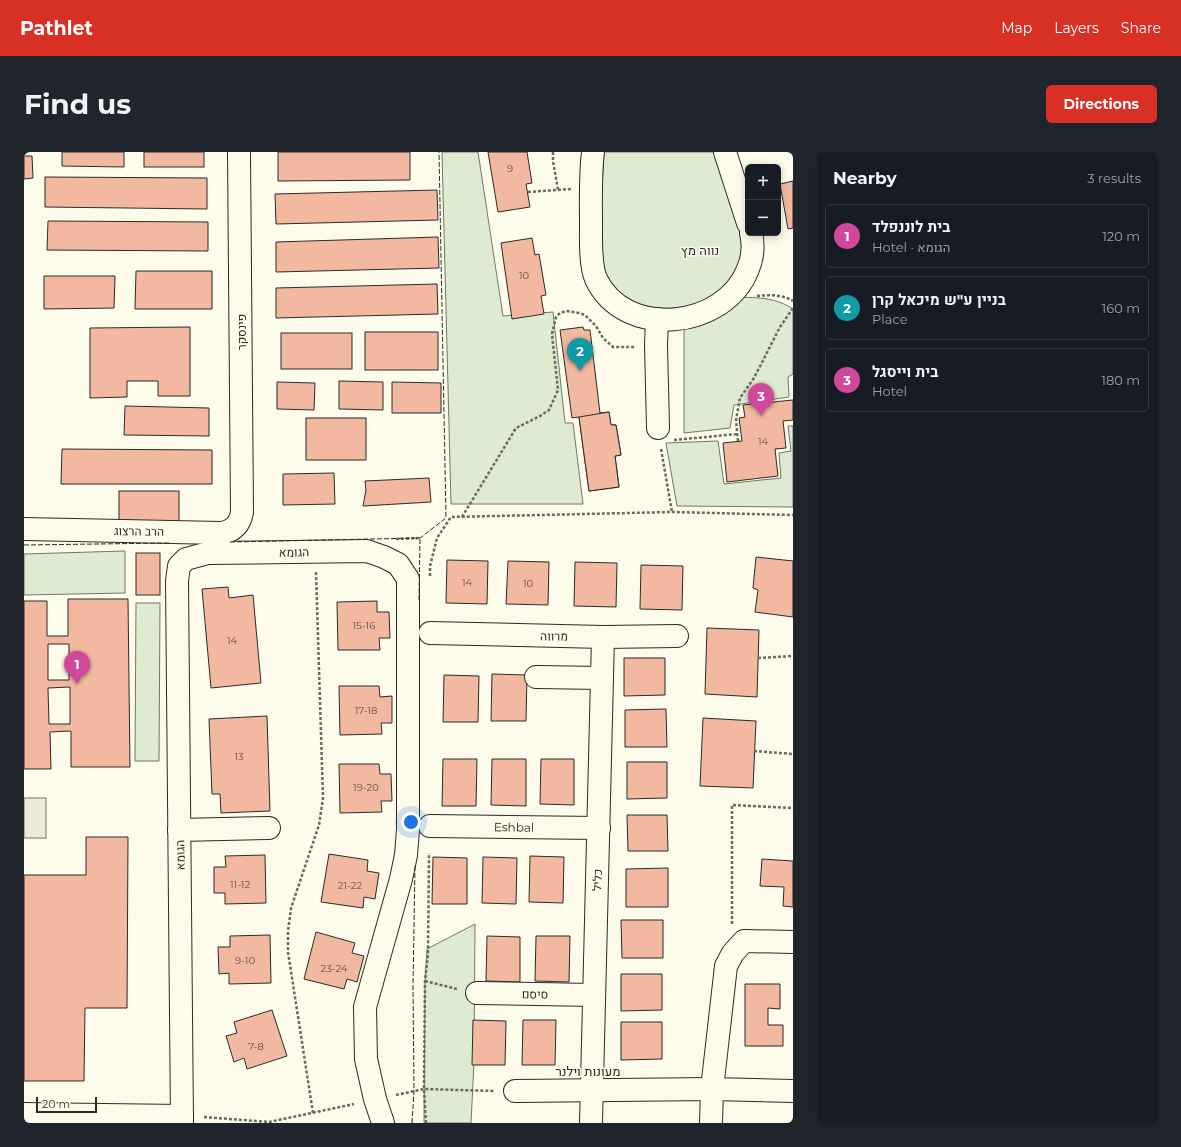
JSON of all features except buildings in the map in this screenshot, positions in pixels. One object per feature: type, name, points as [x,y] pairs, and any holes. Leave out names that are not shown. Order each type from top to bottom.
[{"type":"street","name":"פינסקר","points":[[239,152],[242,512]]},
{"type":"street","points":[[593,152],[591,188],[591,252],[595,277],[603,291],[614,304],[630,312],[657,319],[670,320],[692,317],[708,311],[726,299],[739,286],[746,275],[753,256],[751,236]]},
{"type":"street","points":[[725,152],[745,214]]},
{"type":"street","points":[[657,319],[656,345],[658,435]]},
{"type":"street","name":"הרב הרצוג","points":[[24,529],[221,533],[228,532],[236,526],[241,520],[242,512]]},
{"type":"street","name":"הגומא","points":[[182,1119],[177,581],[179,566],[186,558],[208,553],[366,551],[384,556],[398,564],[408,579],[408,830],[406,855],[401,879],[365,1007],[366,1059],[375,1099],[383,1123]]},
{"type":"street","name":"מרווה","points":[[430,633],[603,637],[678,636]]},
{"type":"street","name":"כליל","points":[[591,1123],[603,637]]},
{"type":"street","points":[[536,677],[602,678]]},
{"type":"street","name":"Eshbal","points":[[430,826],[599,828]]},
{"type":"street","points":[[179,830],[269,828]]},
{"type":"street","points":[[711,1123],[712,1089],[726,966],[733,953],[744,941],[793,942]]},
{"type":"street","name":"סיסם","points":[[477,993],[594,995]]},
{"type":"street","points":[[515,1091],[712,1089],[793,1091]]},
{"type":"street","points":[[24,1114],[182,1119]]},
{"type":"path","points":[[553,152],[558,190]]},
{"type":"path","points":[[528,192],[591,188]]},
{"type":"path","points":[[726,299],[771,294],[793,301]]},
{"type":"path","points":[[738,441],[736,420],[740,398],[754,378],[780,327],[793,308]]},
{"type":"path","points":[[462,517],[516,428],[549,410],[558,390],[552,334],[556,317],[560,313],[580,313],[586,315],[613,347],[656,345]]},
{"type":"path","points":[[672,512],[658,435],[738,434]]},
{"type":"path","points":[[430,581],[430,566],[438,538],[451,517],[672,512],[793,515]]},
{"type":"path","points":[[313,1113],[288,952],[288,931],[291,908],[320,825],[323,798],[315,552]]},
{"type":"path","points":[[758,658],[793,656]]},
{"type":"path","points":[[754,751],[793,754]]},
{"type":"path","points":[[733,953],[732,805],[793,808]]},
{"type":"path","points":[[426,1123],[424,1089],[425,981],[428,954],[430,826]]},
{"type":"path","points":[[425,981],[477,993]]},
{"type":"path","points":[[182,1119],[270,1122],[424,1089],[515,1091]]},
{"type":"path","points":[[286,1119],[287,1123]]},
{"type":"green space","points":[[442,152],[478,152],[503,316],[553,312],[565,423],[573,423],[583,504],[451,504]]},
{"type":"green space","points":[[604,152],[716,152],[746,241],[732,285],[692,305],[674,308],[655,308],[630,301],[609,284],[605,276],[599,251]]},
{"type":"green space","points":[[726,297],[769,299],[777,301],[793,309],[793,374],[788,377],[789,397],[734,405],[730,428],[684,433],[684,319]]},
{"type":"green space","points":[[788,426],[793,426],[793,507],[677,506],[666,443],[718,441],[724,484],[781,478],[779,453],[791,451]]},
{"type":"green space","points":[[125,551],[125,593],[24,595],[24,554]]},
{"type":"green space","points":[[136,603],[160,603],[159,761],[135,761]]},
{"type":"green space","points":[[475,924],[474,1062],[471,1123],[424,1123],[425,981],[427,949]]},
{"type":"shaded area","points":[[24,798],[46,798],[46,838],[24,838]]},
{"type":"fence","points":[[230,542],[420,538],[446,518],[439,152]]},
{"type":"fence","points":[[419,600],[420,538]]},
{"type":"fence","points":[[24,545],[170,543]]},
{"type":"fence","points":[[412,1123],[414,1091],[413,986],[415,866]]},
{"type":"place","name":"בניין ע\"ש מיכאל קרן","points":[[580,371]]},
{"type":"place","name":"בית וייסגל","points":[[761,416]]},
{"type":"place","name":"בית לוננפלד","points":[[77,684]]},
{"type":"district","name":"נווה מץ","points":[[700,250]]},
{"type":"district","name":"מעונות וילנר","points":[[588,1071]]}]
